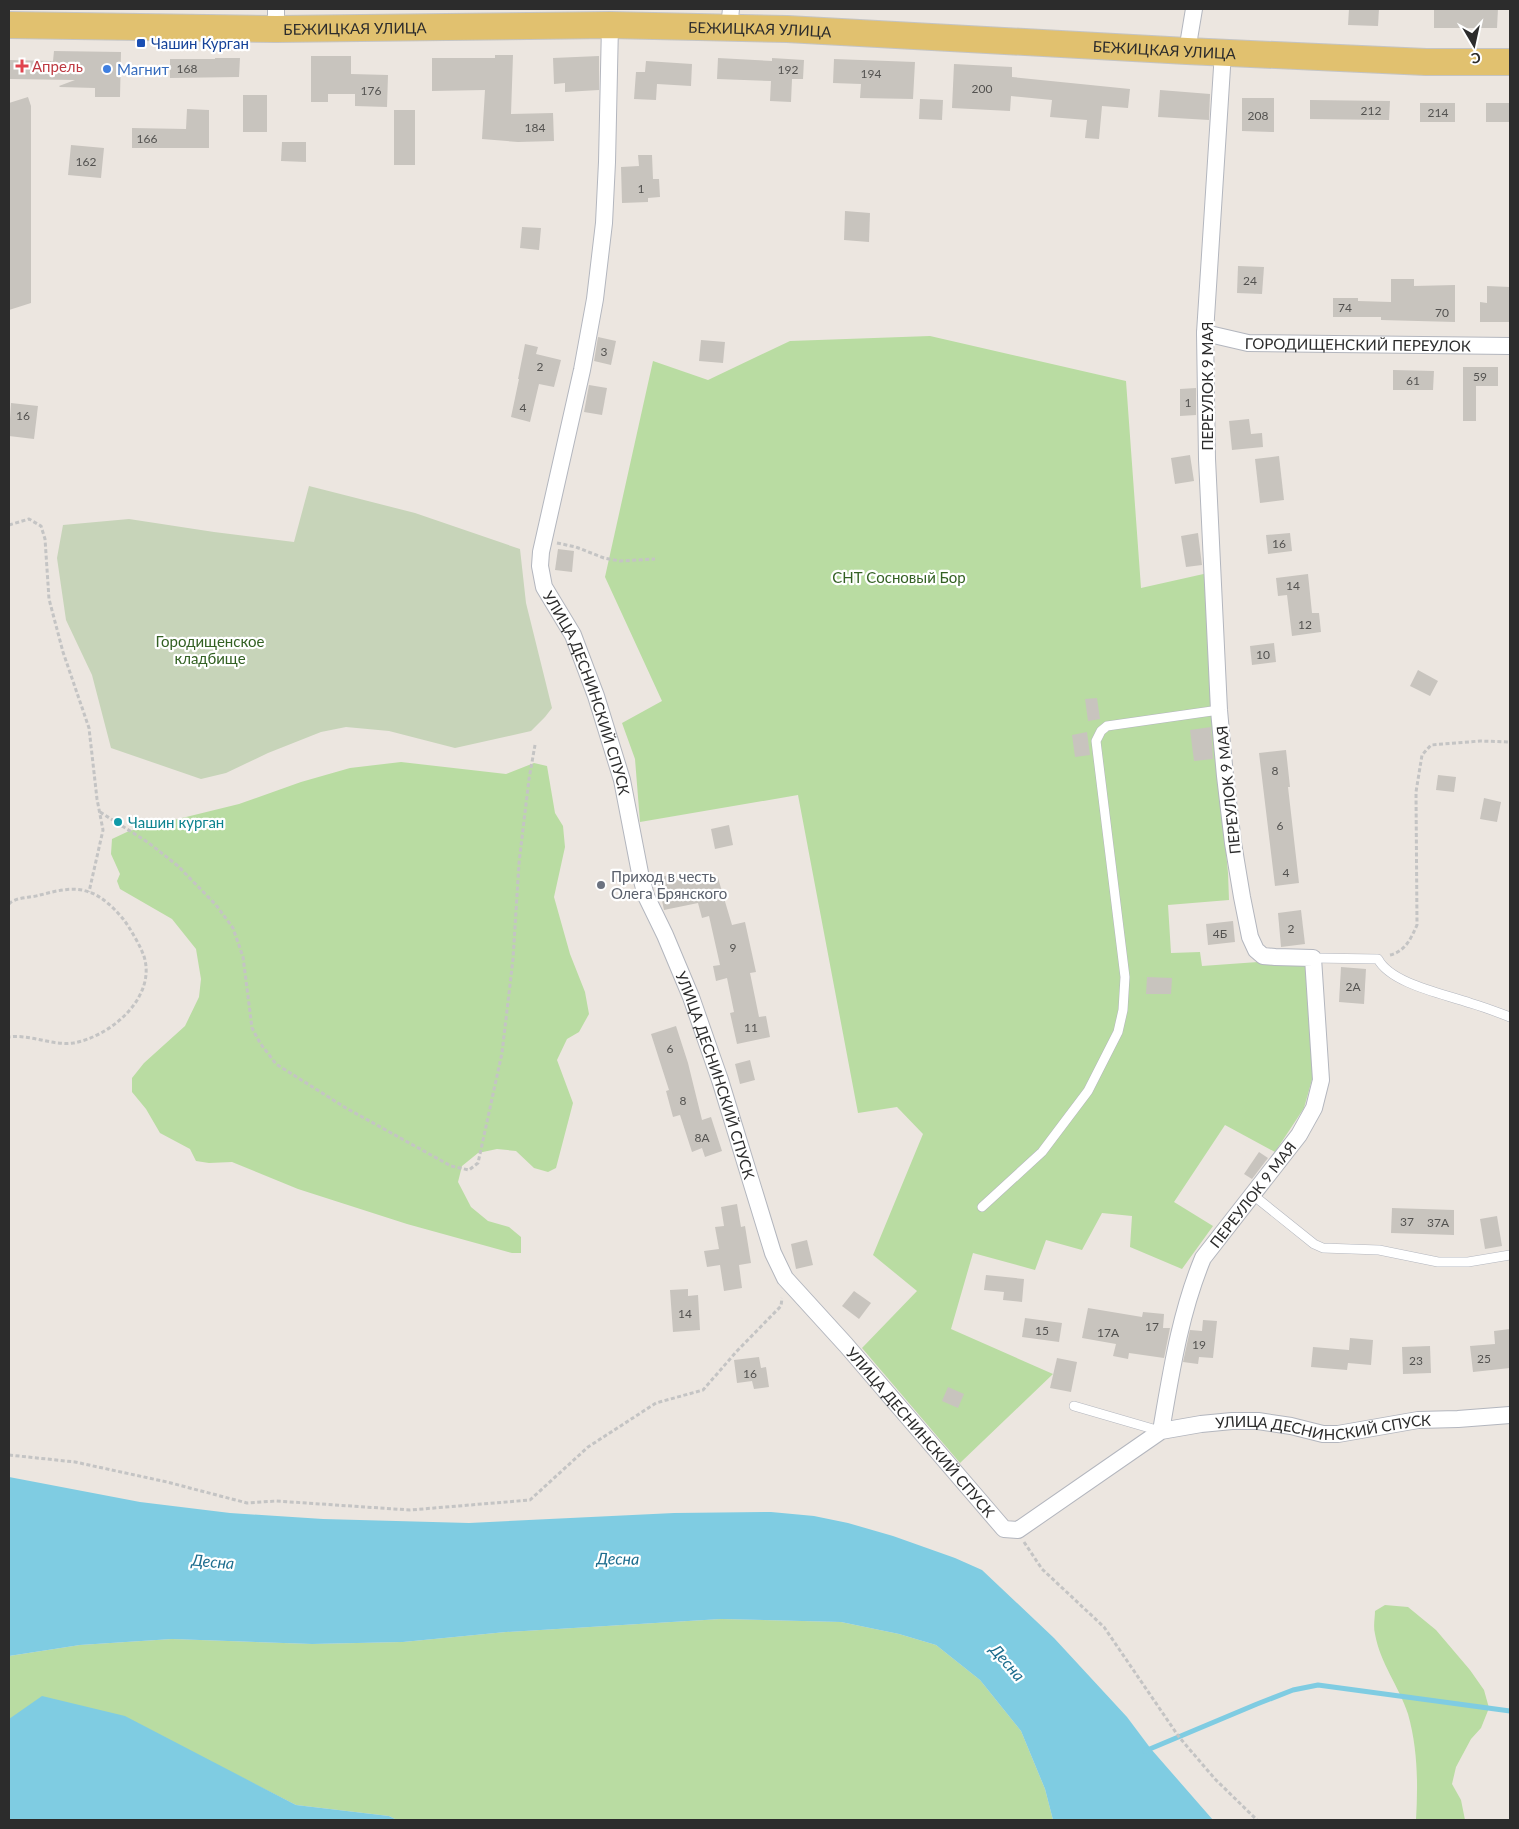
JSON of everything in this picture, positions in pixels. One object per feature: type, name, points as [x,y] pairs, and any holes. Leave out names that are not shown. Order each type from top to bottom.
[{"type":"main road","name":"БЕЖИЦКАЯ УЛИЦА","points":[[9,25],[276,19],[610,25],[730,18],[797,29],[1187,51],[1426,62],[1510,62]]},
{"type":"street","points":[[1187,51],[1194,9]]},
{"type":"street","name":"УЛИЦА ДЕСНИНСКИЙ СПУСК","points":[[610,25],[604,223],[582,370],[540,566],[544,587],[573,634],[596,696],[622,780],[646,896],[665,934],[694,1007],[720,1080],[773,1253],[785,1278],[1004,1529],[1018,1530],[1160,1431],[1201,1424],[1250,1421],[1291,1426],[1323,1434],[1338,1434],[1418,1420],[1510,1415]]},
{"type":"street","name":"ПЕРЕУЛОК 9 МАЯ","points":[[1160,1431],[1176,1348],[1193,1282],[1203,1258],[1299,1135],[1314,1108],[1321,1080],[1313,958],[1275,958],[1264,956],[1256,950],[1250,937],[1233,843],[1219,710],[1207,459],[1205,333],[1223,52]]},
{"type":"street","name":"ГОРОДИЩЕНСКИЙ ПЕРЕУЛОК","points":[[1205,333],[1248,342],[1510,346]]},
{"type":"lane","points":[[982,1207],[1042,1152],[1088,1091],[1118,1032],[1123,1010],[1125,977],[1096,742],[1101,731],[1107,726],[1219,710]]},
{"type":"lane","points":[[1313,958],[1378,960],[1382,966],[1398,977],[1426,990],[1510,1017]]},
{"type":"lane","points":[[1253,1195],[1314,1244],[1324,1248],[1379,1250],[1438,1262],[1468,1262],[1510,1255]]},
{"type":"lane","points":[[1074,1406],[1160,1431]]},
{"type":"path","points":[[9,525],[29,519],[40,526],[45,539],[49,599],[63,652],[89,728],[103,830],[89,892]]},
{"type":"path","points":[[544,541],[576,547],[604,558],[620,561],[655,559]]},
{"type":"path","points":[[1378,960],[1397,954],[1408,944],[1418,925],[1416,792],[1422,754],[1431,745],[1480,741],[1510,742]]},
{"type":"path","points":[[100,812],[149,843],[178,866],[216,905],[233,928],[243,957],[252,1028],[260,1043],[276,1064],[346,1108],[443,1162],[469,1170],[478,1163],[502,1053],[513,959],[519,863],[535,745]]},
{"type":"path","points":[[9,904],[18,898],[27,899],[69,889],[89,892],[104,901],[118,913],[130,928],[145,959],[146,974],[134,1006],[117,1024],[102,1032],[72,1043],[24,1036],[9,1037]]},
{"type":"path","points":[[9,1454],[75,1462],[167,1482],[247,1503],[276,1501],[410,1510],[530,1500],[588,1447],[656,1403],[703,1390],[737,1351],[781,1306],[785,1278]]},
{"type":"path","points":[[1018,1530],[1027,1549],[1042,1569],[1104,1627],[1179,1737],[1215,1779],[1257,1820]]},
{"type":"green space","name":"СНТ Сосновый Бор","points":[[930,336],[1126,381],[1141,588],[1208,573],[1219,780],[1229,900],[1168,905],[1171,953],[1200,952],[1202,966],[1258,962],[1307,966],[1313,1076],[1304,1108],[1275,1152],[1225,1125],[1174,1202],[1213,1226],[1182,1269],[1130,1247],[1132,1216],[1102,1213],[1082,1250],[1046,1240],[1035,1270],[973,1253],[951,1329],[1053,1374],[960,1463],[862,1348],[917,1291],[873,1255],[923,1134],[897,1107],[858,1113],[798,795],[640,822],[635,759],[622,723],[662,701],[605,577],[653,361],[708,380],[790,341]]},
{"type":"green space","name":"Городищенское кладбище","points":[[309,486],[415,513],[520,549],[526,603],[552,708],[531,731],[455,748],[389,731],[346,727],[321,732],[268,753],[226,773],[201,779],[111,748],[92,675],[66,620],[57,558],[63,525],[129,519],[294,542]]},
{"type":"green space","points":[[401,762],[506,774],[534,763],[547,766],[555,813],[563,826],[565,847],[554,897],[570,954],[585,992],[589,1014],[579,1032],[567,1039],[557,1060],[573,1103],[556,1168],[548,1172],[534,1168],[516,1151],[497,1149],[478,1153],[462,1166],[458,1182],[471,1207],[488,1221],[509,1227],[521,1237],[521,1253],[512,1253],[407,1224],[298,1189],[232,1162],[209,1163],[196,1161],[190,1149],[160,1133],[146,1109],[132,1092],[132,1078],[144,1063],[185,1026],[199,997],[201,979],[196,949],[172,919],[120,889],[117,881],[120,874],[111,854],[112,839],[129,831],[239,804],[301,782],[350,768]]},
{"type":"green space","points":[[1385,1605],[1408,1607],[1436,1630],[1470,1670],[1484,1690],[1489,1708],[1481,1728],[1471,1739],[1456,1767],[1452,1784],[1461,1800],[1465,1820],[1416,1820],[1417,1794],[1414,1740],[1408,1714],[1385,1665],[1374,1631],[1375,1611]]},
{"type":"green space","points":[[721,1619],[841,1622],[899,1634],[936,1645],[980,1680],[1021,1731],[1045,1789],[1053,1820],[397,1820],[389,1816],[296,1805],[227,1770],[9,1719],[9,1656],[80,1645],[172,1639],[312,1644],[403,1642],[506,1632]]},
{"type":"water","name":"Десна","points":[[9,1477],[140,1502],[230,1513],[323,1519],[469,1523],[674,1513],[771,1512],[814,1516],[848,1523],[893,1536],[955,1558],[982,1570],[1054,1638],[1127,1717],[1151,1749],[1213,1820],[1053,1820],[1045,1789],[1021,1731],[980,1680],[936,1645],[899,1634],[841,1622],[721,1619],[506,1632],[403,1642],[312,1644],[172,1639],[80,1645],[9,1656]]},
{"type":"water","points":[[42,1696],[125,1716],[296,1805],[389,1816],[397,1820],[9,1820],[9,1719]]},
{"type":"building","points":[[1349,9],[1379,9],[1378,26],[1348,25]]},
{"type":"building","points":[[1434,9],[1498,9],[1497,28],[1434,28]]},
{"type":"building","points":[[54,51],[121,52],[120,97],[95,97],[95,88],[59,86],[75,80],[10,79],[10,60],[53,61]]},
{"type":"building","points":[[495,55],[513,55],[511,114],[553,113],[554,141],[518,142],[482,139],[485,90],[432,91],[432,58],[495,58]]},
{"type":"building","points":[[311,56],[351,56],[351,74],[388,75],[387,107],[355,106],[355,94],[328,94],[328,102],[311,102]]},
{"type":"building","points":[[599,56],[599,90],[565,92],[565,83],[554,84],[553,58]]},
{"type":"building","points":[[240,58],[239,77],[170,78],[170,59]]},
{"type":"building","points":[[718,58],[772,61],[772,58],[804,60],[803,79],[792,79],[791,102],[770,101],[771,81],[717,79]]},
{"type":"building","points":[[834,59],[915,62],[913,99],[860,98],[861,84],[833,83]]},
{"type":"building","points":[[646,61],[692,64],[691,86],[657,84],[656,100],[634,99],[636,72],[645,72]]},
{"type":"building","points":[[954,64],[1012,67],[1012,77],[1130,89],[1128,108],[1102,106],[1099,139],[1085,138],[1087,120],[1050,117],[1052,100],[1011,96],[1010,111],[952,108]]},
{"type":"building","points":[[1160,90],[1210,94],[1209,120],[1158,117]]},
{"type":"building","points":[[243,95],[267,95],[267,132],[243,132]]},
{"type":"building","points":[[28,97],[31,106],[31,303],[9,310],[9,103]]},
{"type":"building","points":[[1242,98],[1274,98],[1274,132],[1242,131]]},
{"type":"building","points":[[920,99],[943,100],[942,120],[919,119]]},
{"type":"building","points":[[1310,100],[1390,101],[1389,120],[1310,119]]},
{"type":"building","points":[[1420,103],[1455,103],[1455,122],[1420,122]]},
{"type":"building","points":[[1486,103],[1510,103],[1510,122],[1486,122]]},
{"type":"building","points":[[187,109],[209,110],[209,148],[132,148],[132,128],[186,129]]},
{"type":"building","points":[[394,110],[415,110],[415,165],[394,165]]},
{"type":"building","points":[[282,142],[306,142],[306,162],[281,161]]},
{"type":"building","points":[[71,145],[104,148],[101,178],[68,175]]},
{"type":"building","points":[[638,155],[652,155],[653,179],[659,179],[660,197],[648,198],[648,202],[622,203],[621,167],[639,166]]},
{"type":"building","points":[[845,211],[870,213],[869,242],[844,240]]},
{"type":"building","points":[[522,227],[541,228],[539,250],[520,248]]},
{"type":"building","points":[[1238,266],[1264,267],[1262,294],[1237,293]]},
{"type":"building","points":[[1391,279],[1414,279],[1414,286],[1455,285],[1455,322],[1381,320],[1381,317],[1333,317],[1333,298],[1358,298],[1358,301],[1391,302]]},
{"type":"building","points":[[1487,286],[1510,287],[1510,322],[1480,322],[1480,302],[1487,303]]},
{"type":"building","points":[[598,337],[616,341],[611,365],[594,361]]},
{"type":"building","points":[[701,340],[725,342],[723,363],[699,361]]},
{"type":"building","points":[[525,344],[538,347],[536,354],[561,360],[554,387],[539,384],[530,422],[511,417]]},
{"type":"building","points":[[1463,367],[1498,367],[1498,386],[1476,386],[1476,421],[1463,421]]},
{"type":"building","points":[[1393,370],[1434,371],[1433,390],[1393,390]]},
{"type":"building","points":[[589,385],[607,388],[602,415],[584,412]]},
{"type":"building","points":[[1196,388],[1196,415],[1180,416],[1180,389]]},
{"type":"building","points":[[11,403],[38,406],[34,439],[9,436]]},
{"type":"building","points":[[1249,419],[1251,434],[1262,433],[1263,447],[1232,450],[1229,421]]},
{"type":"building","points":[[1190,455],[1194,481],[1175,484],[1171,458]]},
{"type":"building","points":[[1279,456],[1284,500],[1260,503],[1255,459]]},
{"type":"building","points":[[1198,533],[1202,565],[1186,567],[1181,536]]},
{"type":"building","points":[[1290,533],[1292,551],[1268,554],[1266,535]]},
{"type":"building","points":[[558,549],[574,551],[572,572],[555,570]]},
{"type":"building","points":[[1308,574],[1312,613],[1319,613],[1321,632],[1292,636],[1287,595],[1278,596],[1276,578]]},
{"type":"building","points":[[1274,643],[1276,662],[1252,665],[1250,646]]},
{"type":"building","points":[[1418,670],[1438,681],[1430,696],[1410,686]]},
{"type":"building","points":[[1097,698],[1100,719],[1088,721],[1085,699]]},
{"type":"building","points":[[1211,727],[1213,759],[1194,761],[1190,730]]},
{"type":"building","points":[[1087,732],[1090,755],[1075,757],[1072,735]]},
{"type":"building","points":[[1286,750],[1290,787],[1288,787],[1299,883],[1275,886],[1259,753]]},
{"type":"building","points":[[1438,775],[1456,777],[1454,792],[1436,790]]},
{"type":"building","points":[[1484,798],[1501,802],[1497,822],[1480,819]]},
{"type":"building","points":[[729,825],[733,845],[715,849],[711,829]]},
{"type":"building","points":[[669,875],[671,881],[694,876],[696,885],[718,878],[732,925],[745,922],[756,972],[750,973],[759,1017],[766,1016],[770,1037],[737,1044],[730,1013],[734,1012],[727,978],[716,981],[713,966],[720,965],[709,916],[702,918],[698,903],[664,910],[657,878]]},
{"type":"building","points":[[1301,910],[1305,944],[1281,947],[1278,913]]},
{"type":"building","points":[[1233,921],[1235,942],[1208,945],[1206,924]]},
{"type":"building","points":[[1341,967],[1366,969],[1364,1004],[1339,1002]]},
{"type":"building","points":[[1147,977],[1172,978],[1171,994],[1146,994]]},
{"type":"building","points":[[676,1026],[688,1063],[702,1120],[711,1117],[722,1151],[705,1157],[702,1148],[692,1152],[680,1115],[673,1117],[666,1091],[669,1090],[651,1034]]},
{"type":"building","points":[[750,1060],[755,1080],[740,1084],[735,1064]]},
{"type":"building","points":[[1259,1152],[1268,1158],[1252,1179],[1244,1174]]},
{"type":"building","points":[[737,1204],[741,1227],[745,1226],[751,1263],[739,1265],[742,1288],[724,1291],[720,1265],[707,1267],[704,1251],[719,1249],[715,1227],[724,1226],[721,1207]]},
{"type":"building","points":[[1392,1208],[1454,1210],[1454,1235],[1391,1233]]},
{"type":"building","points":[[1497,1216],[1502,1246],[1485,1249],[1480,1219]]},
{"type":"building","points":[[807,1240],[813,1265],[796,1269],[791,1244]]},
{"type":"building","points":[[986,1275],[1024,1279],[1022,1302],[1003,1300],[1004,1292],[984,1290]]},
{"type":"building","points":[[688,1289],[688,1296],[698,1295],[700,1330],[673,1332],[670,1290]]},
{"type":"building","points":[[854,1291],[871,1303],[859,1319],[842,1306]]},
{"type":"building","points":[[1088,1308],[1142,1317],[1143,1312],[1164,1314],[1163,1328],[1170,1328],[1164,1358],[1129,1353],[1128,1359],[1113,1356],[1116,1344],[1082,1338]]},
{"type":"building","points":[[1025,1318],[1062,1323],[1059,1342],[1022,1337]]},
{"type":"building","points":[[1203,1320],[1217,1321],[1213,1358],[1199,1357],[1198,1364],[1183,1362],[1190,1330],[1202,1331]]},
{"type":"building","points":[[1510,1329],[1510,1368],[1473,1372],[1470,1346],[1495,1344],[1494,1331]]},
{"type":"building","points":[[1350,1338],[1373,1340],[1371,1365],[1348,1363],[1347,1370],[1311,1367],[1313,1347],[1349,1350]]},
{"type":"building","points":[[1430,1346],[1431,1373],[1403,1374],[1402,1347]]},
{"type":"building","points":[[759,1357],[761,1368],[766,1367],[769,1387],[754,1389],[752,1381],[737,1383],[734,1360]]},
{"type":"building","points":[[1057,1358],[1077,1362],[1071,1392],[1050,1388]]},
{"type":"building","points":[[948,1387],[964,1394],[958,1408],[942,1401]]},
{"type":"waterway","points":[[1145,1751],[1293,1690],[1318,1685],[1510,1711]]},
{"type":"place","name":"Чашин Курган","points":[[141,43]]},
{"type":"place","name":"Апрель","points":[[22,66]]},
{"type":"place","name":"Магнит","points":[[107,69]]},
{"type":"place","name":"Чашин курган","points":[[118,822]]},
{"type":"place","name":"Приход в честь Олега Брянского","points":[[601,885]]}]
